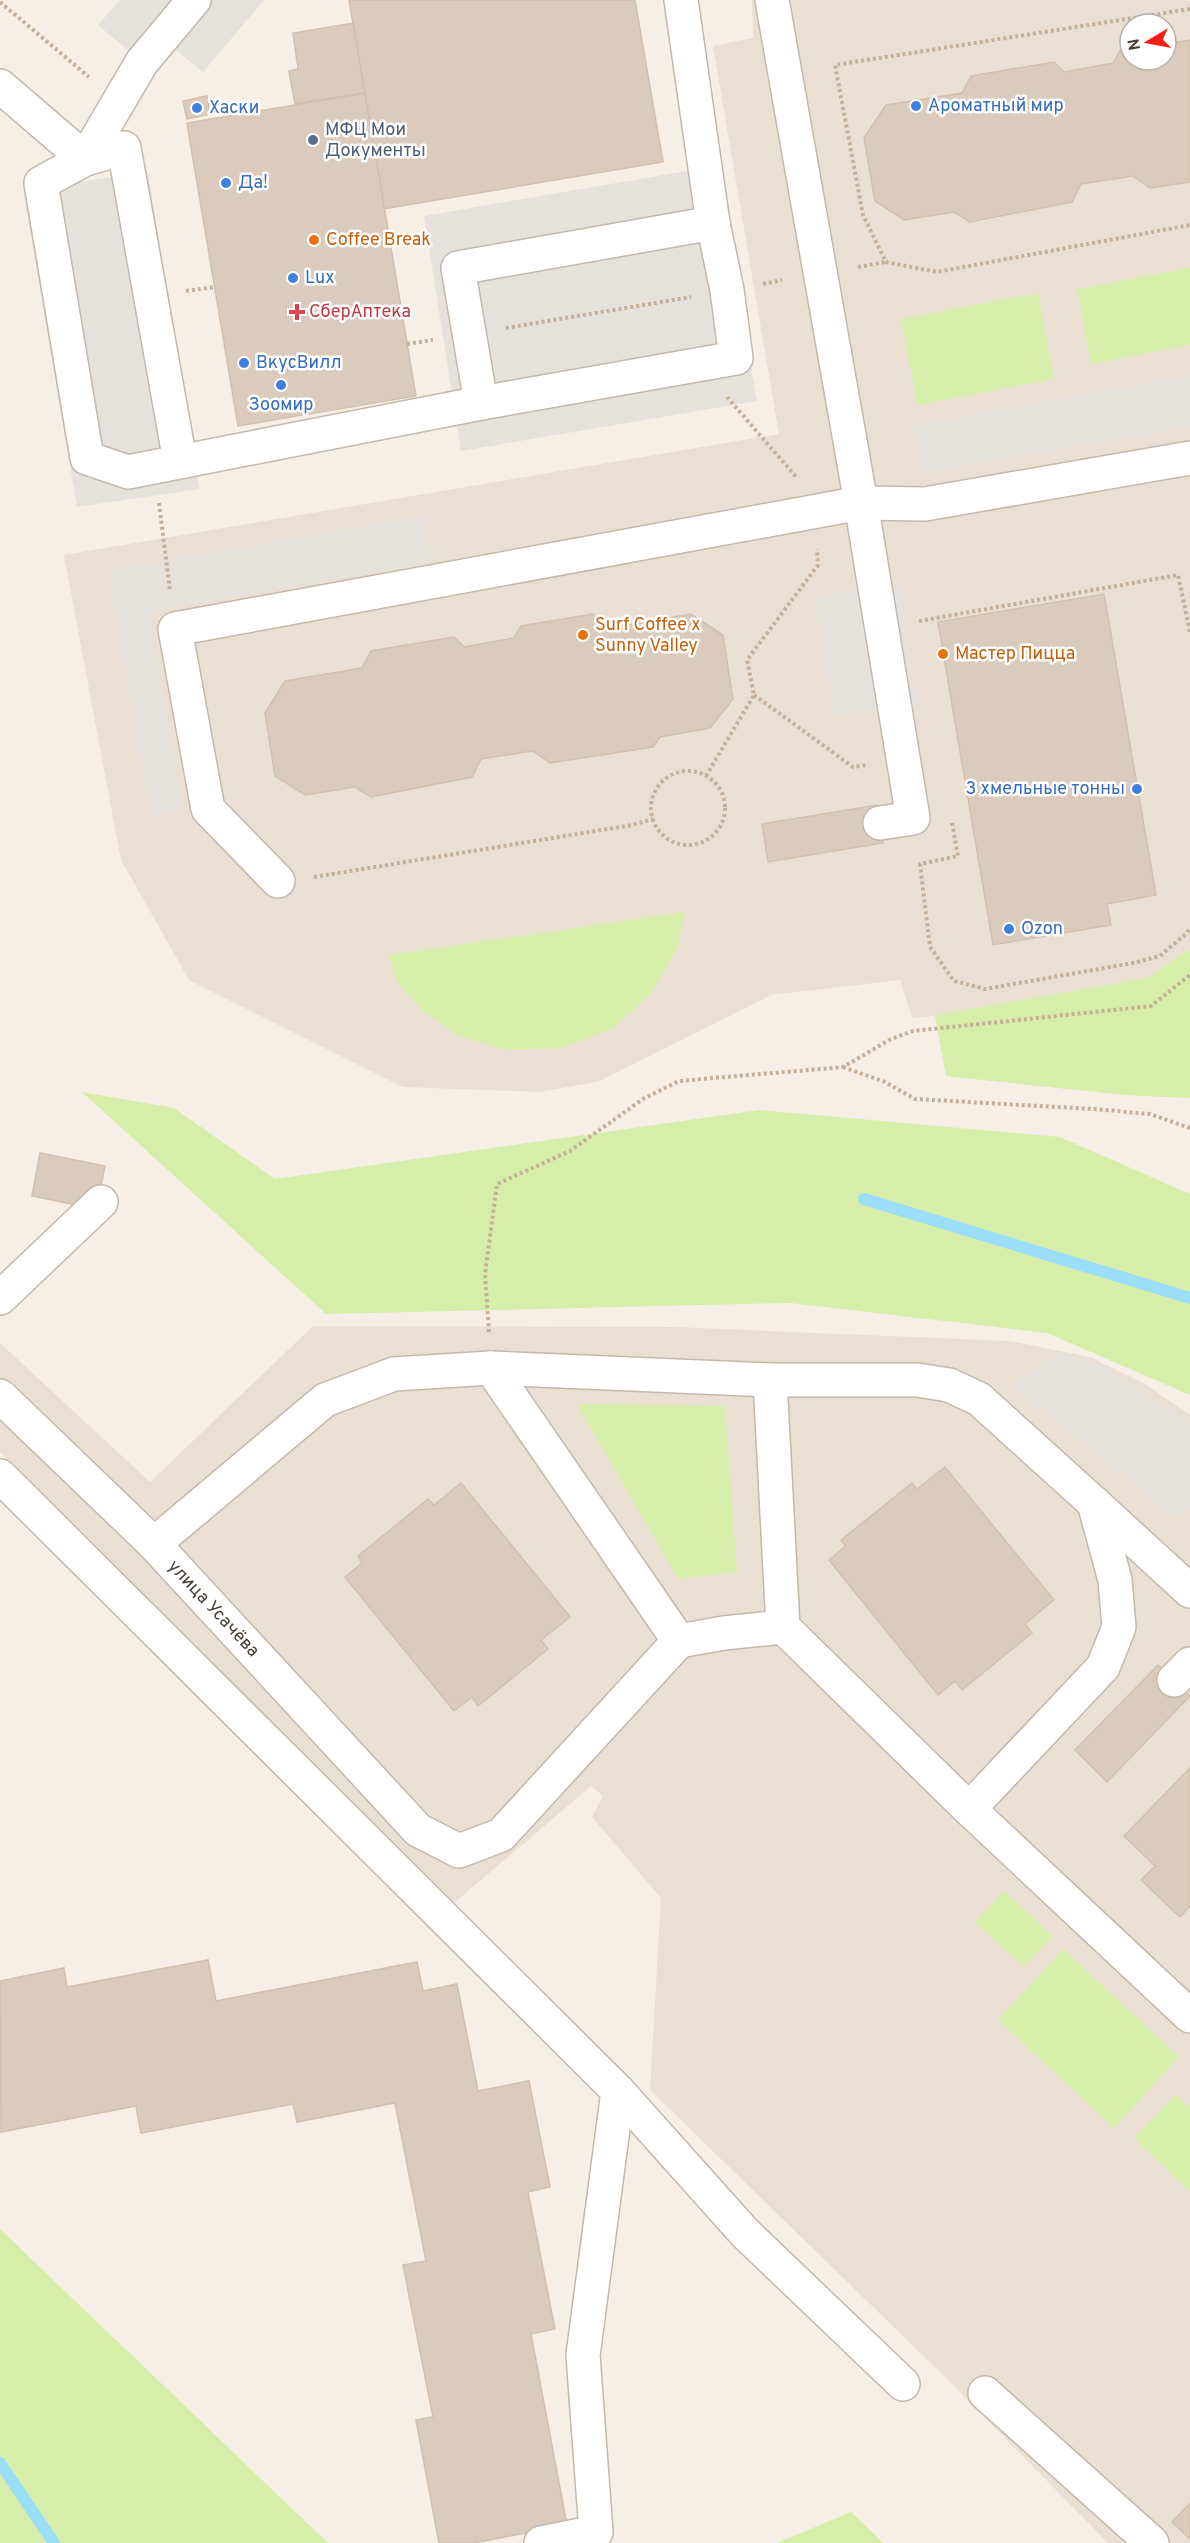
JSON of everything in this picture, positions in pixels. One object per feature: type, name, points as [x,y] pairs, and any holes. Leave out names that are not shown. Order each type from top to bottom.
[{"type":"street","points":[[85,159],[142,62],[194,0]]},
{"type":"street","points":[[167,464],[124,148],[85,159],[41,183],[87,458],[128,472],[481,403],[736,358],[681,0]]},
{"type":"street","points":[[772,0],[861,503],[915,829],[880,824]]},
{"type":"street","points":[[0,86],[85,159]]},
{"type":"street","points":[[481,403],[458,268],[714,223]]},
{"type":"street","points":[[278,881],[208,809],[175,629],[861,503],[925,504],[1190,458]]},
{"type":"street","points":[[0,1298],[101,1202]]},
{"type":"street","points":[[491,1368],[679,1641],[724,1633],[783,1627]]},
{"type":"street","points":[[154,1544],[325,1400],[394,1374],[491,1368],[770,1380],[918,1380],[949,1385],[980,1399],[1190,1591]]},
{"type":"street","points":[[770,1380],[783,1627],[969,1809],[1190,2016]]},
{"type":"street","name":"улица Усачёва","points":[[0,1396],[154,1544],[418,1830],[459,1851],[501,1835],[679,1641]]},
{"type":"street","points":[[0,1476],[618,2091],[745,2233],[903,2384]]},
{"type":"street","points":[[969,1809],[1103,1667],[1119,1628],[1115,1580],[1094,1503]]},
{"type":"street","points":[[541,2543],[596,2532],[583,2355],[618,2091]]},
{"type":"street","points":[[986,2394],[1152,2543]]},
{"type":"path","points":[[886,261],[863,215],[835,65],[1190,9]]},
{"type":"path","points":[[407,344],[886,261],[938,272],[1190,225]]},
{"type":"path","points":[[700,364],[794,474],[816,512],[818,565],[747,660],[754,695],[706,776]]},
{"type":"path","points":[[167,464],[175,629]]},
{"type":"path","points":[[921,632],[919,620],[1178,575],[1190,632]]},
{"type":"path","points":[[754,695],[853,767],[903,760]]},
{"type":"path","points":[[692,772],[706,776],[717,785],[724,798],[725,812],[721,826],[712,837],[699,844],[671,841],[660,832],[653,819],[652,805],[656,791],[665,780],[678,773],[692,772]]},
{"type":"path","points":[[278,881],[620,827],[653,819]]},
{"type":"path","points":[[952,820],[958,856],[920,864],[930,946],[954,981],[985,989],[1133,963],[1160,956],[1188,933],[1190,927]]},
{"type":"path","points":[[843,1067],[891,1039],[913,1031],[1151,1006],[1190,975]]},
{"type":"path","points":[[491,1368],[485,1274],[497,1184],[570,1151],[643,1099],[678,1081],[843,1067],[885,1082],[915,1099],[1150,1114],[1190,1128]]},
{"type":"shaded area","points":[[120,0],[264,0],[203,72],[176,50],[156,74],[98,25]]},
{"type":"shaded area","points":[[752,0],[1190,0],[1190,1098],[1126,1095],[946,1076],[935,1016],[912,1018],[900,980],[771,995],[597,1082],[539,1092],[403,1087],[189,980],[121,860],[64,555],[779,434],[713,46],[753,38]]},
{"type":"shaded area","points":[[716,166],[757,401],[461,451],[424,216]]},
{"type":"shaded area","points":[[148,172],[199,489],[77,507],[23,190]]},
{"type":"shaded area","points":[[1190,376],[1190,426],[921,473],[913,425]]},
{"type":"shaded area","points":[[423,516],[431,563],[148,612],[182,809],[151,815],[108,570]]},
{"type":"shaded area","points":[[899,584],[917,703],[834,716],[815,597]]},
{"type":"shaded area","points":[[313,1326],[674,1327],[1010,1341],[1090,1357],[1145,1384],[1190,1415],[1190,2543],[1108,2543],[944,2376],[650,2090],[661,1898],[592,1817],[603,1796],[591,1786],[454,1903],[0,1452],[0,1343],[150,1482]]},
{"type":"shaded area","points":[[1061,1352],[1101,1366],[1190,1424],[1190,1505],[1178,1520],[1011,1384]]},
{"type":"green space","points":[[1190,268],[1190,345],[1091,364],[1077,289]]},
{"type":"green space","points":[[1038,293],[1054,379],[917,405],[901,319]]},
{"type":"green space","points":[[685,912],[677,948],[651,994],[612,1029],[561,1048],[506,1050],[458,1036],[423,1011],[398,984],[388,955]]},
{"type":"green space","points":[[1190,949],[1190,1098],[1126,1095],[946,1076],[935,1015],[1147,978]]},
{"type":"green space","points":[[82,1092],[174,1108],[275,1179],[760,1110],[1060,1137],[1190,1194],[1190,1395],[1047,1333],[790,1303],[326,1314]]},
{"type":"green space","points":[[577,1404],[725,1406],[737,1572],[678,1579]]},
{"type":"green space","points":[[1004,1891],[1053,1936],[1024,1967],[975,1922]]},
{"type":"green space","points":[[1063,1949],[1179,2057],[1114,2128],[998,2020]]},
{"type":"green space","points":[[1176,2095],[1190,2108],[1190,2192],[1134,2138]]},
{"type":"green space","points":[[0,2229],[328,2543],[0,2543]]},
{"type":"green space","points":[[851,2512],[883,2543],[777,2543]]},
{"type":"building","points":[[349,0],[635,0],[663,162],[384,209]]},
{"type":"building","points":[[353,23],[365,93],[295,104],[289,71],[298,69],[293,33]]},
{"type":"building","points":[[1190,40],[1190,182],[1150,188],[1133,176],[1081,184],[1072,202],[970,222],[954,212],[904,220],[875,201],[864,138],[886,105],[962,93],[971,76],[1054,62],[1064,72],[1113,63],[1118,54],[1118,72],[1178,72],[1178,42]]},
{"type":"building","points":[[365,93],[416,396],[238,426],[187,123]]},
{"type":"building","name":"Хаски","points":[[207,96],[210,114],[187,119],[183,101]]},
{"type":"building","points":[[1104,594],[1156,895],[1107,904],[1111,925],[993,945],[938,622]]},
{"type":"building","points":[[593,614],[605,628],[691,614],[723,635],[733,699],[710,728],[660,737],[653,747],[550,763],[533,751],[481,759],[472,777],[371,797],[355,787],[305,795],[275,776],[265,713],[285,681],[362,668],[371,651],[454,637],[464,647],[514,638],[521,626]]},
{"type":"building","points":[[877,805],[883,843],[768,862],[762,824]]},
{"type":"building","points":[[40,1153],[105,1166],[96,1209],[32,1196]]},
{"type":"building","points":[[945,1467],[1054,1600],[1025,1624],[1032,1633],[962,1690],[955,1681],[938,1695],[829,1560],[846,1546],[841,1540],[912,1483],[917,1489]]},
{"type":"building","points":[[461,1483],[570,1617],[541,1640],[548,1649],[478,1706],[472,1697],[454,1711],[345,1577],[362,1563],[358,1556],[428,1499],[434,1505]]},
{"type":"building","points":[[1158,1665],[1190,1696],[1107,1782],[1075,1750]]},
{"type":"building","points":[[1190,1768],[1190,1906],[1180,1917],[1141,1880],[1155,1866],[1124,1836]]},
{"type":"building","points":[[208,1960],[216,2001],[417,1962],[423,1991],[457,1984],[478,2091],[529,2081],[550,2187],[528,2192],[555,2329],[531,2334],[567,2525],[474,2543],[439,2543],[416,2420],[433,2417],[403,2265],[426,2261],[395,2103],[297,2122],[293,2104],[141,2133],[136,2106],[1,2132],[0,1981],[64,1968],[67,1987]]},
{"type":"building","points":[[1190,2503],[1190,2539],[1172,2522]]},
{"type":"waterway","points":[[864,1199],[1190,1298]]},
{"type":"waterway","points":[[0,2463],[54,2543]]},
{"type":"place","name":"Ароматный мир","points":[[916,106]]},
{"type":"place","name":"Хаски","points":[[197,108]]},
{"type":"place","name":"МФЦ Мои Документы","points":[[313,140]]},
{"type":"place","name":"Да!","points":[[226,183]]},
{"type":"place","name":"Coffee Break","points":[[314,240]]},
{"type":"place","name":"Lux","points":[[293,278]]},
{"type":"place","name":"СберАптека","points":[[297,312]]},
{"type":"place","name":"ВкусВилл","points":[[244,363]]},
{"type":"place","name":"Зоомир","points":[[281,385]]},
{"type":"place","name":"Surf Coffee x Sunny Valley","points":[[583,635]]},
{"type":"place","name":"Мастер Пицца","points":[[943,654]]},
{"type":"place","name":"3 хмельные тонны","points":[[1137,789]]},
{"type":"place","name":"Ozon","points":[[1009,929]]}]
